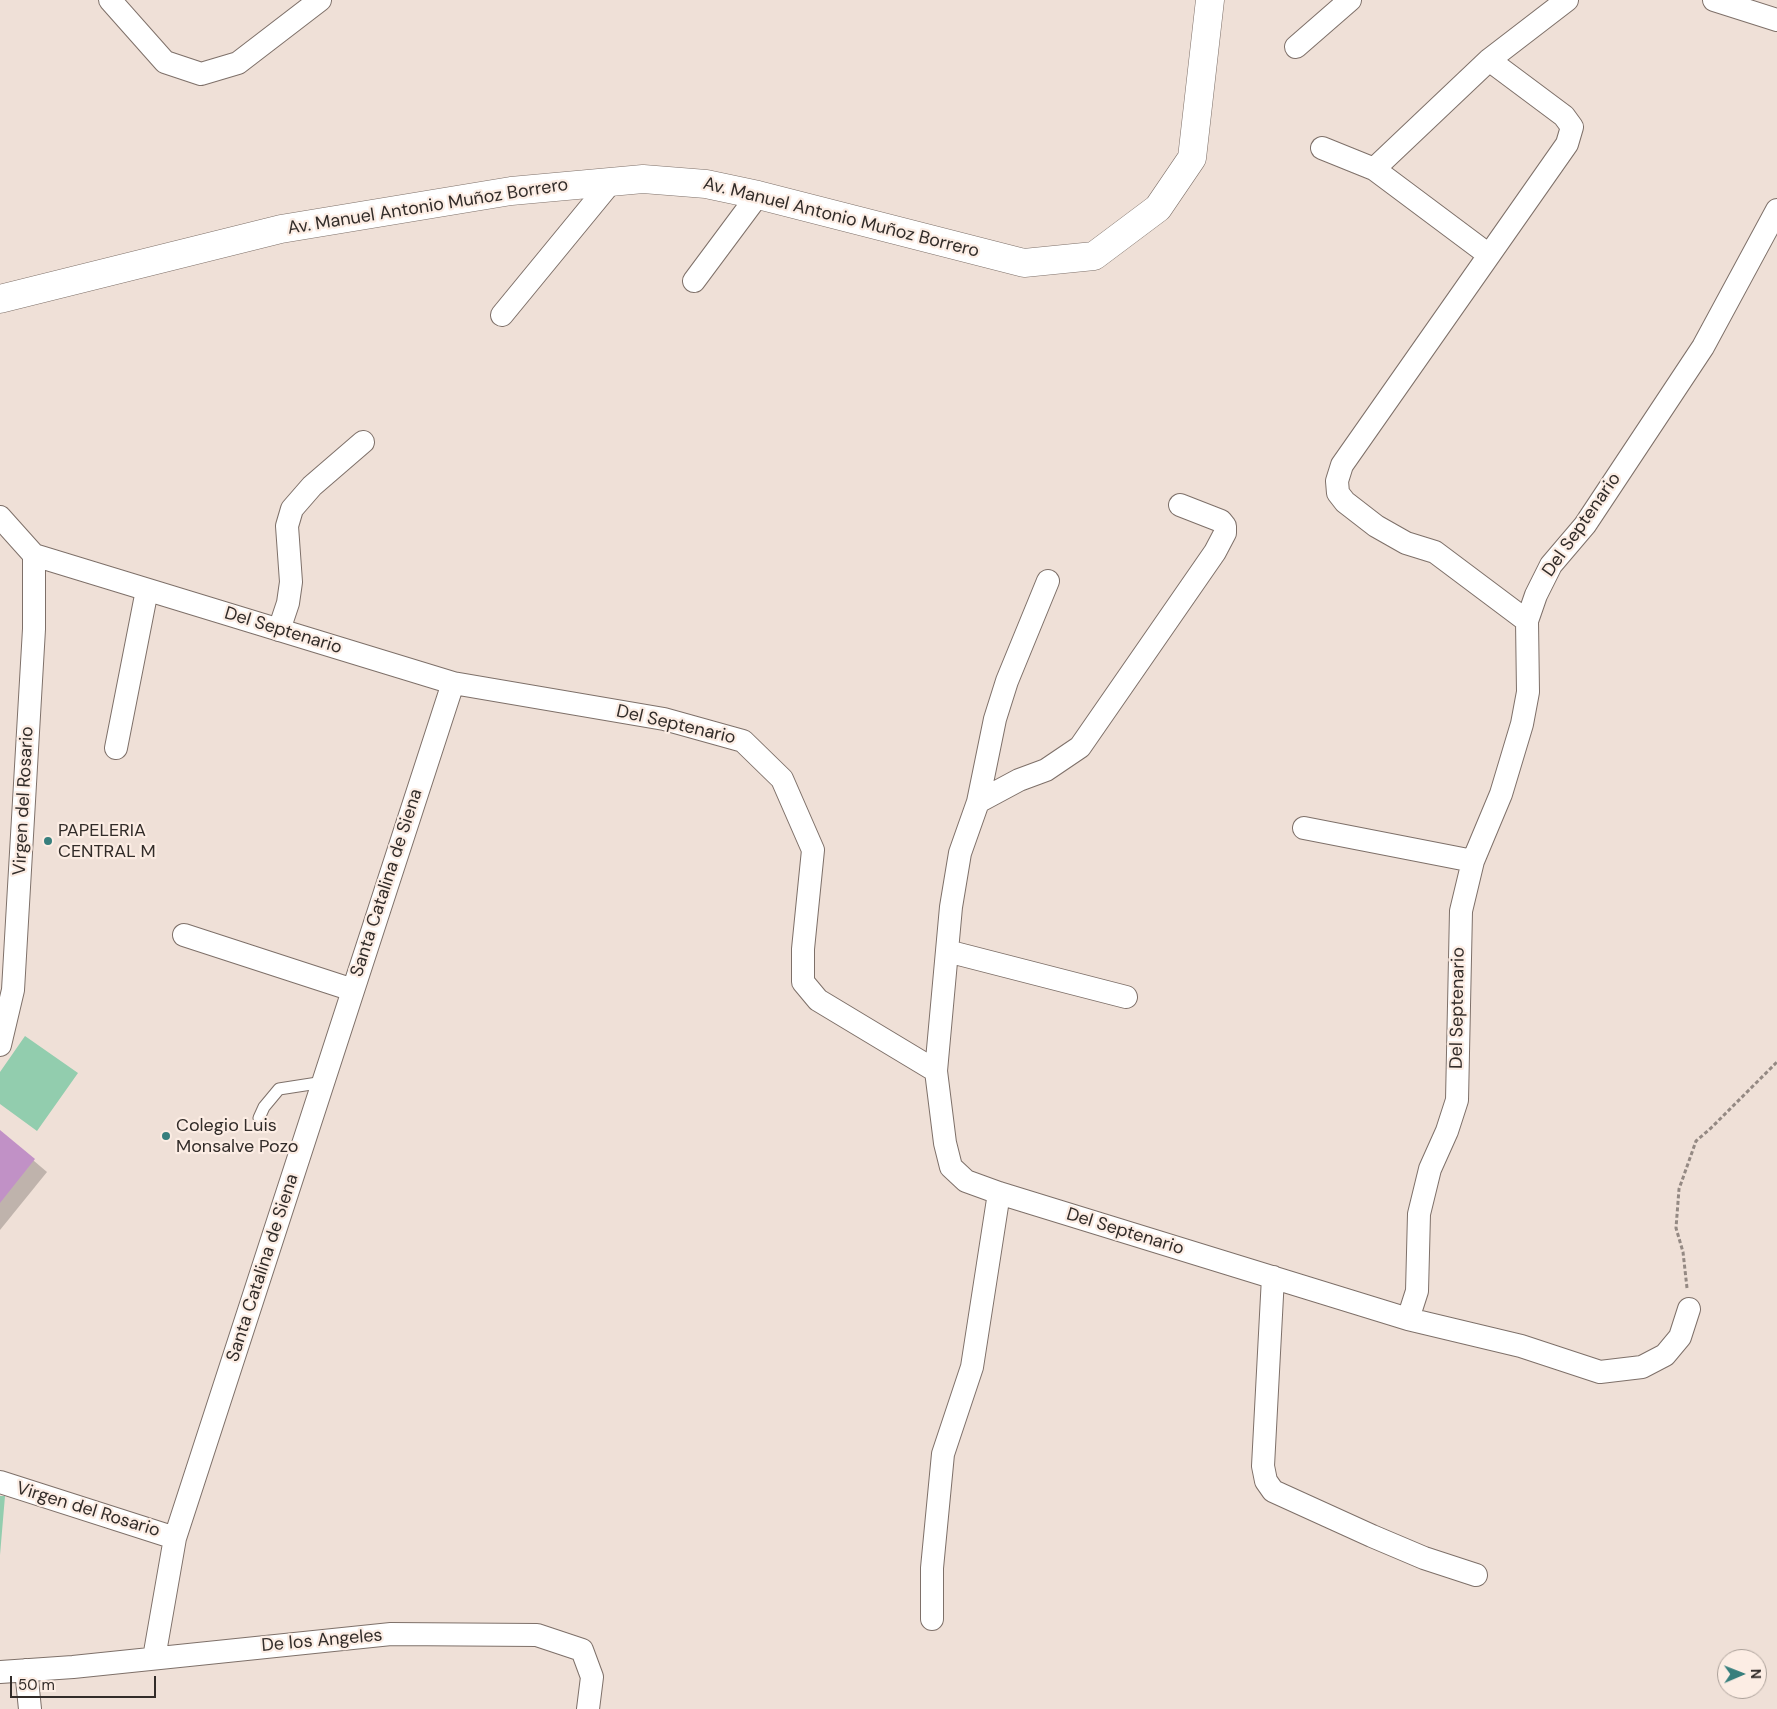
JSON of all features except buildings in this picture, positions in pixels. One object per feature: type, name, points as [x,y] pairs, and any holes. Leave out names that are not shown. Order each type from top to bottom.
[{"type":"street","points":[[110,0],[166,62],[201,74],[238,63],[320,0]]},
{"type":"street","name":"Av. Manuel Antonio Muñoz Borrero","points":[[0,299],[281,229],[511,191],[643,179],[706,184],[758,194],[1024,263],[1094,256],[1158,208],[1192,158],[1210,0]]},
{"type":"street","points":[[1296,47],[1350,0]]},
{"type":"street","points":[[1374,169],[1489,60],[1567,0]]},
{"type":"street","points":[[1714,0],[1777,20]]},
{"type":"street","points":[[1489,60],[1564,116],[1572,127],[1567,144],[1342,465],[1337,481],[1338,493],[1345,502],[1376,526],[1406,543],[1435,552],[1527,621]]},
{"type":"street","points":[[1322,148],[1374,169],[1489,255]]},
{"type":"street","points":[[502,315],[612,182]]},
{"type":"street","points":[[694,281],[758,194]]},
{"type":"street","name":"Del Septenario","points":[[34,555],[453,683],[664,719],[744,741],[782,779],[813,850],[803,949],[803,982],[818,1000],[936,1071],[945,1143],[951,1167],[966,1180],[999,1193],[1408,1319],[1417,1290],[1419,1214],[1430,1169],[1447,1132],[1457,1100],[1461,911],[1473,861],[1501,794],[1522,724],[1528,692],[1527,621],[1536,595],[1551,565],[1585,525],[1703,347],[1777,210]]},
{"type":"street","points":[[279,630],[288,603],[291,582],[287,526],[292,509],[312,486],[363,442]]},
{"type":"street","points":[[978,802],[1019,780],[1046,770],[1080,747],[1215,552],[1225,533],[1225,526],[1221,521],[1180,505]]},
{"type":"street","points":[[0,517],[34,555]]},
{"type":"street","name":"Virgen del Rosario","points":[[0,1045],[13,990],[34,629],[34,555]]},
{"type":"street","points":[[936,1071],[947,951],[960,853],[978,802],[998,710],[1007,681],[1048,581]]},
{"type":"street","points":[[116,748],[147,590]]},
{"type":"street","name":"Santa Catalina de Siena","points":[[154,1658],[175,1538],[453,683]]},
{"type":"street","points":[[1304,828],[1473,861]]},
{"type":"street","points":[[184,935],[353,990]]},
{"type":"street","points":[[947,951],[1126,997]]},
{"type":"street","points":[[932,1619],[932,1568],[944,1454],[972,1367],[999,1193]]},
{"type":"street","points":[[1273,1277],[1263,1466],[1266,1481],[1274,1491],[1372,1536],[1424,1558],[1476,1575]]},
{"type":"street","points":[[1408,1319],[1521,1346],[1600,1372],[1642,1367],[1665,1355],[1680,1337],[1689,1309]]},
{"type":"street","name":"Virgen del Rosario","points":[[0,1482],[175,1538]]},
{"type":"street","name":"De los Angeles","points":[[0,1672],[391,1634],[537,1636],[582,1650],[592,1678],[588,1709]]},
{"type":"street","points":[[26,1670],[30,1709]]},
{"type":"lane","points":[[259,1118],[264,1108],[279,1089],[324,1082]]},
{"type":"path","points":[[1689,1309],[1682,1252],[1676,1228],[1680,1189],[1696,1141],[1777,1062]]},
{"type":"green space","points":[[25,1036],[78,1073],[37,1131],[0,1104],[0,1072]]},
{"type":"green space","points":[[0,1496],[5,1496],[0,1555]]},
{"type":"place","name":"PAPELERIA CENTRAL M","points":[[48,841]]},
{"type":"place","name":"Colegio Luis Monsalve Pozo","points":[[166,1136]]}]
